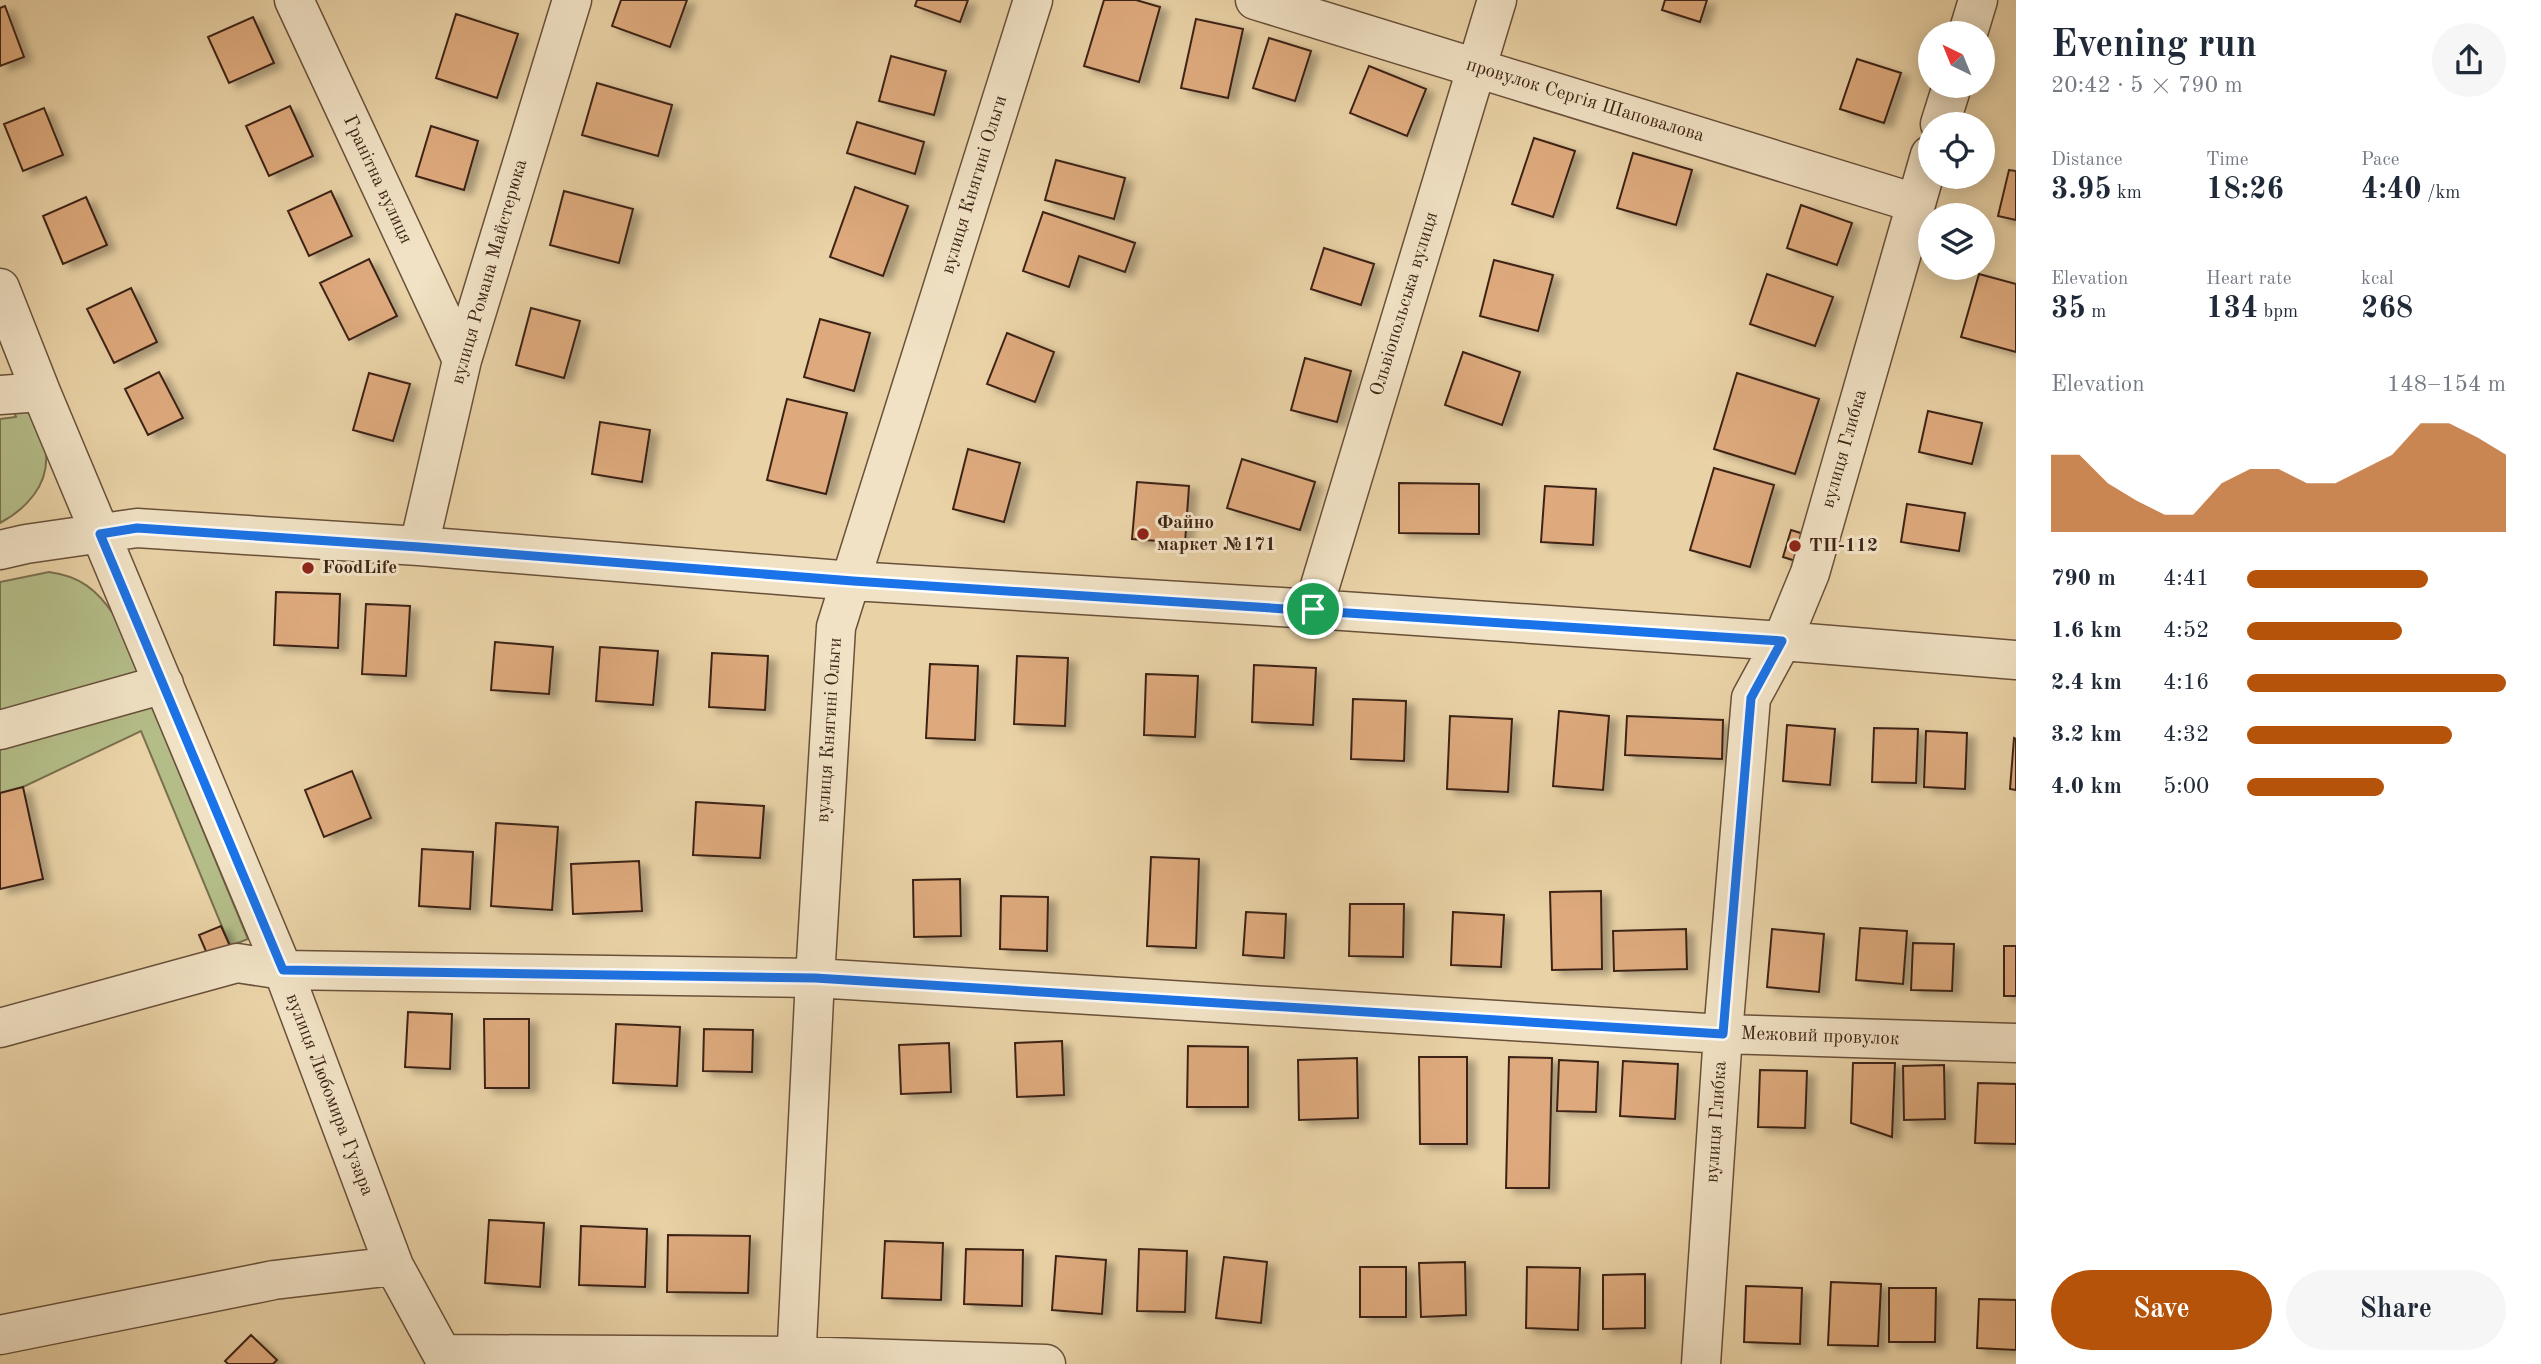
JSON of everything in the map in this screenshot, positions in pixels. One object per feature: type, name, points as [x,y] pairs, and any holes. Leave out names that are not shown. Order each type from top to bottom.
[{"type":"street","name":"Гранітна вулиця","points":[[294,0],[462,360]]},
{"type":"street","name":"вулиця Романа Майстерюка","points":[[419,547],[462,360],[572,0]]},
{"type":"street","name":"вулиця Княгині Ольги","points":[[796,1360],[836,628],[853,581],[1033,0]]},
{"type":"street","name":"провулок Сергія Шаповалова","points":[[1255,0],[1915,203]]},
{"type":"street","name":"Ольвіопольська вулиця","points":[[1313,609],[1497,0]]},
{"type":"street","points":[[1972,21],[1978,0]]},
{"type":"street","name":"вулиця Глибка","points":[[1701,1364],[1723,1034],[1751,698],[1782,641],[1810,573],[1919,189]]},
{"type":"street","name":"вулиця Любомира Гузара","points":[[0,288],[40,392],[283,970],[394,1266],[442,1354],[796,1360]]},
{"type":"street","points":[[0,394],[40,392]]},
{"type":"street","points":[[0,550],[137,528],[853,581],[1313,609],[2016,660]]},
{"type":"street","points":[[0,730],[164,684]]},
{"type":"street","name":"Межовий провулок","points":[[0,1028],[237,963],[283,970],[815,978],[1723,1034],[2016,1043]]},
{"type":"street","points":[[0,1335],[274,1280],[394,1266]]},
{"type":"street","points":[[796,1360],[1046,1364]]},
{"type":"green space","points":[[9,400],[24,401],[43,440],[46,465],[40,486],[34,495],[19,511],[0,523],[0,419],[16,417]]},
{"type":"green space","points":[[49,572],[70,577],[87,586],[114,615],[248,939],[230,946],[141,731],[23,787],[0,793],[0,582]]},
{"type":"building","points":[[621,0],[687,0],[670,47],[612,26]]},
{"type":"building","points":[[917,0],[968,0],[960,22],[915,6]]},
{"type":"building","points":[[1104,0],[1136,0],[1160,7],[1139,82],[1084,66]]},
{"type":"building","points":[[1665,0],[1707,0],[1700,22],[1662,10]]},
{"type":"building","points":[[5,6],[24,57],[0,66],[0,8]]},
{"type":"building","points":[[456,14],[518,34],[497,98],[436,78]]},
{"type":"building","points":[[253,17],[274,63],[229,83],[208,37]]},
{"type":"building","points":[[1196,19],[1243,29],[1228,98],[1181,88]]},
{"type":"building","points":[[1269,38],[1311,51],[1295,101],[1253,88]]},
{"type":"building","points":[[891,56],[946,71],[934,115],[879,101]]},
{"type":"building","points":[[1857,59],[1901,73],[1884,123],[1840,109]]},
{"type":"building","points":[[1369,66],[1426,89],[1407,136],[1350,113]]},
{"type":"building","points":[[597,83],[672,105],[658,156],[582,135]]},
{"type":"building","points":[[290,106],[313,156],[269,176],[246,126]]},
{"type":"building","points":[[44,108],[63,155],[23,171],[4,124]]},
{"type":"building","points":[[857,122],[924,142],[915,174],[847,153]]},
{"type":"building","points":[[431,126],[478,141],[464,190],[416,176]]},
{"type":"building","points":[[1534,138],[1575,151],[1553,217],[1512,204]]},
{"type":"building","points":[[1633,153],[1692,170],[1676,225],[1617,208]]},
{"type":"building","points":[[1056,160],[1125,178],[1114,219],[1045,200]]},
{"type":"building","points":[[2009,170],[2016,171],[2016,220],[1998,216]]},
{"type":"building","points":[[855,187],[908,206],[883,276],[830,257]]},
{"type":"building","points":[[331,191],[352,236],[309,256],[288,211]]},
{"type":"building","points":[[564,191],[633,209],[619,263],[550,245]]},
{"type":"building","points":[[86,197],[107,245],[63,264],[43,216]]},
{"type":"building","points":[[1801,205],[1852,223],[1837,265],[1787,248]]},
{"type":"building","points":[[1043,212],[1135,243],[1125,272],[1079,256],[1069,287],[1023,271]]},
{"type":"building","points":[[1324,248],[1374,264],[1361,305],[1311,289]]},
{"type":"building","points":[[369,259],[397,316],[349,340],[320,283]]},
{"type":"building","points":[[1494,260],[1553,275],[1538,331],[1480,316]]},
{"type":"building","points":[[1767,274],[1833,297],[1815,346],[1750,324]]},
{"type":"building","points":[[1995,278],[2016,284],[2016,352],[1961,337],[1977,280]]},
{"type":"building","points":[[131,288],[157,342],[114,363],[87,309]]},
{"type":"building","points":[[531,308],[580,321],[564,378],[516,365]]},
{"type":"building","points":[[820,319],[870,333],[854,391],[804,377]]},
{"type":"building","points":[[1007,333],[1054,352],[1035,402],[987,384]]},
{"type":"building","points":[[1463,352],[1520,372],[1502,425],[1445,405]]},
{"type":"building","points":[[1305,358],[1351,371],[1337,422],[1291,410]]},
{"type":"building","points":[[159,372],[183,418],[148,435],[125,389]]},
{"type":"building","points":[[369,373],[410,384],[393,441],[353,430]]},
{"type":"building","points":[[1737,373],[1819,399],[1795,474],[1714,449]]},
{"type":"building","points":[[787,399],[847,413],[826,494],[767,480]]},
{"type":"building","points":[[1928,411],[1982,423],[1972,464],[1919,452]]},
{"type":"building","points":[[600,422],[650,430],[642,482],[592,474]]},
{"type":"building","points":[[968,449],[1020,463],[1004,522],[953,509]]},
{"type":"building","points":[[1242,459],[1315,482],[1300,530],[1227,508]]},
{"type":"building","points":[[1714,468],[1774,485],[1750,567],[1690,550]]},
{"type":"building","points":[[1137,482],[1189,486],[1185,543],[1132,539]]},
{"type":"building","points":[[1399,483],[1479,484],[1479,534],[1399,533]]},
{"type":"building","points":[[1545,486],[1596,489],[1593,545],[1541,542]]},
{"type":"building","points":[[1907,504],[1965,513],[1959,551],[1901,542]]},
{"type":"building","name":"ТП-112","points":[[1791,530],[1807,535],[1799,562],[1783,557]]},
{"type":"building","points":[[276,592],[340,594],[338,648],[274,645]]},
{"type":"building","points":[[366,604],[410,606],[406,676],[362,674]]},
{"type":"building","points":[[495,642],[553,647],[549,694],[491,690]]},
{"type":"building","points":[[600,647],[658,651],[653,705],[596,701]]},
{"type":"building","points":[[712,653],[768,656],[765,710],[709,707]]},
{"type":"building","points":[[1017,656],[1068,658],[1065,726],[1014,724]]},
{"type":"building","points":[[930,664],[978,666],[975,740],[926,738]]},
{"type":"building","points":[[1254,665],[1316,668],[1313,725],[1252,722]]},
{"type":"building","points":[[1146,674],[1198,676],[1195,737],[1144,735]]},
{"type":"building","points":[[1353,699],[1406,701],[1404,761],[1351,759]]},
{"type":"building","points":[[1559,711],[1609,716],[1603,790],[1553,786]]},
{"type":"building","points":[[1450,716],[1512,719],[1508,792],[1447,789]]},
{"type":"building","points":[[1627,716],[1723,720],[1722,759],[1625,755]]},
{"type":"building","points":[[1787,725],[1835,729],[1830,785],[1783,781]]},
{"type":"building","points":[[1874,728],[1918,729],[1916,783],[1872,782]]},
{"type":"building","points":[[1926,731],[1967,733],[1965,789],[1924,787]]},
{"type":"building","points":[[2014,738],[2016,739],[2016,790],[2010,789]]},
{"type":"building","points":[[352,771],[371,818],[324,837],[305,790]]},
{"type":"building","points":[[23,787],[43,879],[0,889],[0,793]]},
{"type":"building","points":[[696,802],[764,806],[760,858],[693,855]]},
{"type":"building","points":[[496,823],[558,827],[552,910],[491,906]]},
{"type":"building","points":[[422,849],[473,852],[470,909],[419,906]]},
{"type":"building","points":[[1151,857],[1199,859],[1196,948],[1147,946]]},
{"type":"building","points":[[639,861],[642,911],[573,914],[571,864]]},
{"type":"building","points":[[960,879],[961,936],[914,937],[913,880]]},
{"type":"building","points":[[1601,891],[1602,969],[1552,970],[1550,892]]},
{"type":"building","points":[[1001,896],[1048,897],[1047,951],[1000,949]]},
{"type":"building","points":[[1350,904],[1404,904],[1403,957],[1349,956]]},
{"type":"building","points":[[1246,912],[1286,914],[1284,958],[1243,955]]},
{"type":"building","points":[[1453,912],[1504,915],[1501,967],[1451,965]]},
{"type":"building","points":[[221,926],[230,946],[208,956],[199,935]]},
{"type":"building","points":[[1860,928],[1907,931],[1903,984],[1856,980]]},
{"type":"building","points":[[1686,929],[1687,969],[1614,971],[1613,931]]},
{"type":"building","points":[[1772,929],[1824,934],[1819,992],[1767,987]]},
{"type":"building","points":[[1913,943],[1954,944],[1952,991],[1911,990]]},
{"type":"building","points":[[2004,946],[2016,946],[2016,996],[2004,996]]},
{"type":"building","points":[[408,1012],[452,1014],[450,1069],[405,1067]]},
{"type":"building","points":[[484,1019],[529,1019],[529,1088],[485,1088]]},
{"type":"building","points":[[616,1024],[680,1027],[677,1086],[613,1083]]},
{"type":"building","points":[[704,1029],[753,1030],[752,1072],[703,1071]]},
{"type":"building","points":[[1062,1041],[1064,1095],[1017,1097],[1015,1043]]},
{"type":"building","points":[[949,1043],[951,1092],[901,1094],[899,1045]]},
{"type":"building","points":[[1188,1046],[1248,1047],[1248,1107],[1187,1107]]},
{"type":"building","points":[[1419,1057],[1467,1057],[1467,1144],[1420,1144]]},
{"type":"building","points":[[1509,1057],[1552,1058],[1549,1188],[1506,1188]]},
{"type":"building","points":[[1357,1058],[1358,1118],[1299,1120],[1298,1060]]},
{"type":"building","points":[[1559,1060],[1598,1062],[1596,1112],[1557,1111]]},
{"type":"building","points":[[1623,1061],[1678,1064],[1675,1119],[1620,1116]]},
{"type":"building","points":[[1853,1063],[1895,1063],[1892,1137],[1851,1123]]},
{"type":"building","points":[[1944,1065],[1945,1119],[1904,1120],[1903,1066]]},
{"type":"building","points":[[1760,1070],[1807,1071],[1805,1128],[1758,1127]]},
{"type":"building","points":[[1978,1083],[2016,1084],[2016,1144],[1975,1143]]},
{"type":"building","points":[[489,1220],[544,1223],[540,1287],[485,1283]]},
{"type":"building","points":[[581,1226],[647,1229],[645,1287],[579,1285]]},
{"type":"building","points":[[668,1235],[750,1236],[748,1293],[667,1292]]},
{"type":"building","points":[[885,1241],[943,1243],[941,1300],[882,1298]]},
{"type":"building","points":[[966,1249],[1023,1250],[1022,1306],[964,1304]]},
{"type":"building","points":[[1139,1249],[1187,1251],[1185,1312],[1137,1311]]},
{"type":"building","points":[[1056,1256],[1106,1260],[1102,1314],[1052,1310]]},
{"type":"building","points":[[1224,1257],[1267,1262],[1261,1323],[1216,1318]]},
{"type":"building","points":[[1465,1262],[1466,1315],[1421,1317],[1419,1263]]},
{"type":"building","points":[[1360,1267],[1406,1267],[1406,1317],[1360,1317]]},
{"type":"building","points":[[1527,1267],[1580,1268],[1578,1330],[1526,1328]]},
{"type":"building","points":[[1645,1274],[1645,1328],[1603,1329],[1603,1275]]},
{"type":"building","points":[[1831,1282],[1881,1284],[1878,1346],[1828,1345]]},
{"type":"building","points":[[1746,1286],[1802,1288],[1800,1344],[1744,1342]]},
{"type":"building","points":[[1889,1288],[1936,1288],[1935,1342],[1889,1342]]},
{"type":"building","points":[[1979,1299],[2016,1300],[2016,1350],[1977,1348]]},
{"type":"building","points":[[251,1335],[277,1360],[273,1364],[228,1364],[225,1361]]},
{"type":"place","name":"Файно маркет №171","points":[[1143,534]]},
{"type":"place","name":"ТП-112","points":[[1795,546]]},
{"type":"place","name":"FoodLife","points":[[308,568]]},
{"type":"route","points":[[137,528],[853,581],[1313,609],[1782,641],[1751,698],[1723,1034],[815,978],[283,970],[100,534],[137,528]]}]
